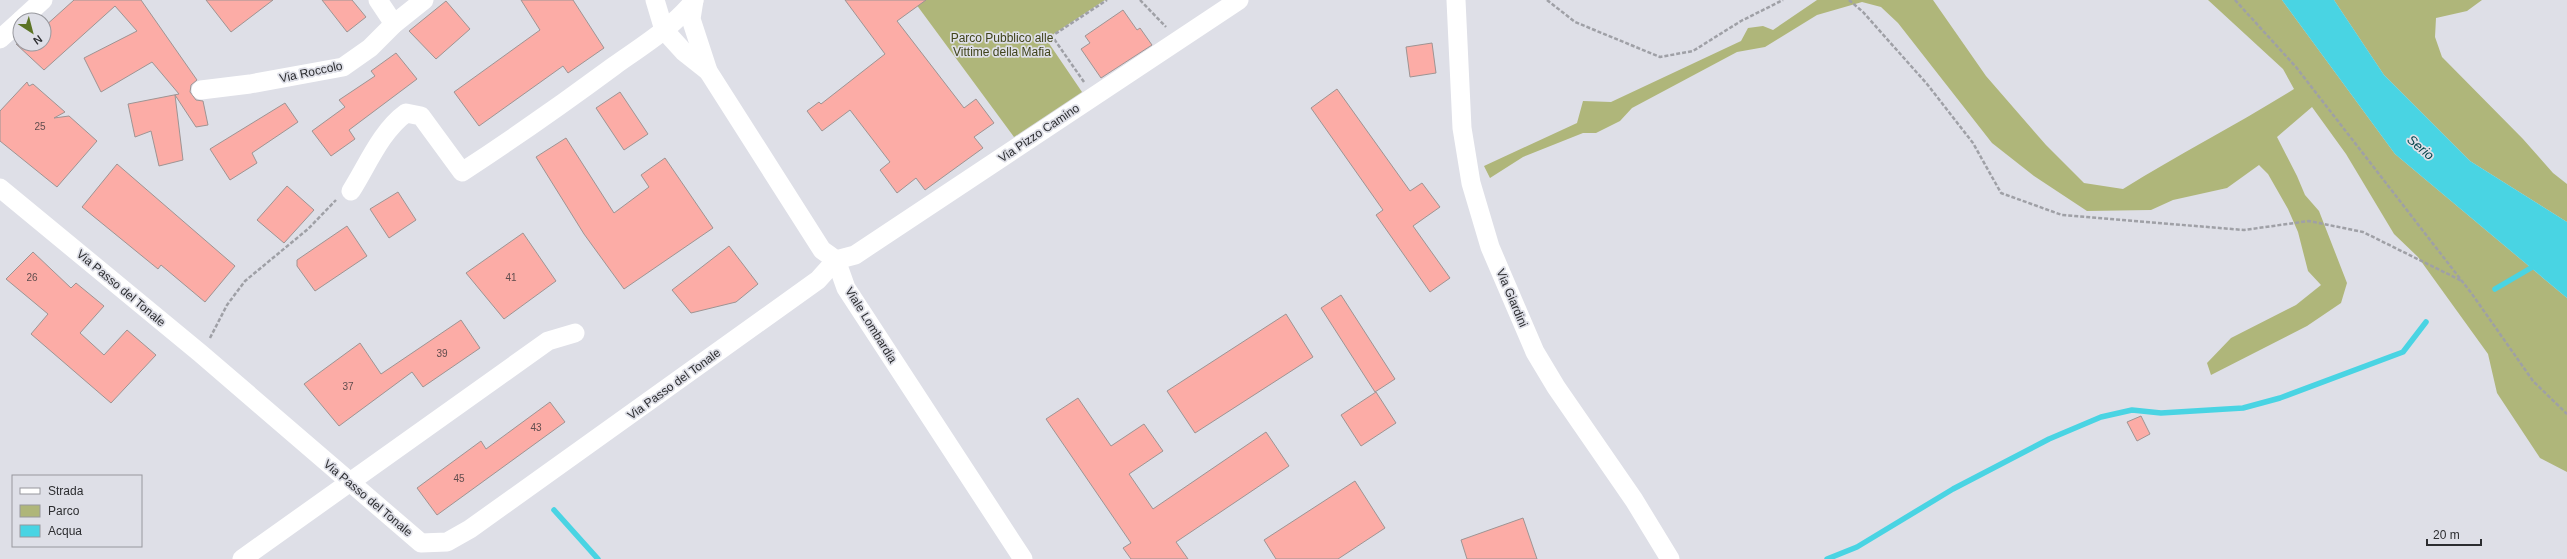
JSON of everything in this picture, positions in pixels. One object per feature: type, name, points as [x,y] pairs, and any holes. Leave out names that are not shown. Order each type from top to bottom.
[{"type":"street","points":[[29,12],[43,0]]},
{"type":"street","points":[[378,0],[394,24]]},
{"type":"street","name":"Via Roccolo","points":[[201,90],[250,84],[343,67],[370,48],[394,24],[424,0]]},
{"type":"street","points":[[655,0],[664,30],[684,52],[708,71]]},
{"type":"street","name":"Via Pizzo Camino","points":[[836,260],[855,255],[1239,0]]},
{"type":"street","name":"Via Giardini","points":[[1456,0],[1462,128],[1471,183],[1490,247],[1514,308],[1539,358],[1670,559]]},
{"type":"street","points":[[351,191],[388,132],[397,120],[406,113],[421,116],[462,172],[547,115],[664,30],[680,18],[694,1]]},
{"type":"street","points":[[694,1],[691,19],[708,71],[822,250],[836,260]]},
{"type":"street","points":[[0,39],[12,28]]},
{"type":"street","name":"Via Passo del Tonale","points":[[0,188],[200,353],[421,543],[447,542],[476,524],[818,280],[836,260]]},
{"type":"street","name":"Viale Lombardia","points":[[836,260],[846,288],[1023,559]]},
{"type":"street","points":[[242,559],[548,341],[575,333]]},
{"type":"path","points":[[1094,96],[1052,36],[1106,0]]},
{"type":"path","points":[[1140,0],[1179,40]]},
{"type":"path","points":[[1547,0],[1576,22],[1660,57],[1693,51],[1740,21],[1783,0]]},
{"type":"path","points":[[1849,0],[1863,12],[1927,84],[1973,143],[2001,193],[2062,216],[2244,230],[2309,221],[2363,232],[2462,281]]},
{"type":"path","points":[[2235,0],[2296,67],[2462,281],[2533,381],[2567,414]]},
{"type":"path","points":[[200,353],[227,305],[245,281],[288,247],[339,197],[351,191]]},
{"type":"green space","name":"Parco Pubblico alle Vittime della Mafia","points":[[913,0],[1105,0],[1046,39],[1082,92],[1014,137]]},
{"type":"green space","points":[[1817,0],[1933,0],[1986,76],[2046,145],[2084,183],[2123,189],[2294,89],[2283,69],[2208,0],[2282,0],[2395,154],[2567,298],[2567,472],[2540,458],[2497,393],[2488,354],[2418,257],[2394,234],[2346,154],[2312,107],[2277,137],[2305,195],[2319,211],[2347,283],[2341,303],[2307,326],[2211,375],[2207,363],[2231,338],[2296,305],[2321,285],[2308,271],[2298,232],[2288,209],[2268,174],[2259,165],[2227,188],[2173,200],[2151,210],[2087,211],[2034,176],[1992,143],[1898,23],[1881,7],[1862,2],[1817,15],[1765,47],[1737,52],[1632,108],[1620,121],[1596,133],[1583,133],[1523,157],[1490,178],[1484,166],[1577,123],[1583,101],[1611,102],[1741,41],[1748,28],[1763,26],[1773,30]]},
{"type":"green space","points":[[2334,0],[2482,0],[2467,11],[2436,18],[2435,37],[2442,57],[2523,139],[2553,173],[2567,184],[2567,222],[2470,161],[2384,75]]},
{"type":"water","name":"Serio","points":[[2282,0],[2334,0],[2384,75],[2470,161],[2567,222],[2567,298],[2395,154]]},
{"type":"building","points":[[74,0],[141,0],[197,80],[191,85],[190,92],[196,100],[203,101],[208,125],[196,127],[175,95],[183,160],[159,166],[151,131],[135,137],[128,104],[179,94],[152,62],[101,92],[84,58],[137,31],[115,6],[44,70],[25,52],[52,52],[52,20]]},
{"type":"building","points":[[206,0],[273,0],[231,32]]},
{"type":"building","points":[[322,0],[352,0],[366,17],[347,32]]},
{"type":"building","points":[[521,0],[573,0],[604,48],[568,73],[563,66],[479,126],[454,92],[540,30]]},
{"type":"building","points":[[845,0],[926,0],[897,21],[964,108],[976,99],[994,123],[974,137],[983,148],[925,190],[916,178],[897,193],[880,170],[890,162],[850,110],[822,131],[807,111],[819,102],[821,104],[885,54]]},
{"type":"building","points":[[446,1],[470,29],[436,59],[409,31]]},
{"type":"building","points":[[1123,10],[1137,30],[1140,28],[1152,45],[1101,78],[1081,49],[1090,43],[1085,36]]},
{"type":"building","points":[[1432,43],[1436,73],[1410,77],[1406,47]]},
{"type":"building","points":[[396,53],[417,79],[349,130],[355,139],[331,156],[312,131],[345,107],[339,100],[375,76],[371,71]]},
{"type":"building","points":[[27,82],[29,86],[33,84],[65,112],[54,118],[69,116],[97,141],[57,187],[0,141],[0,111]]},
{"type":"building","points":[[1337,89],[1410,191],[1422,183],[1440,207],[1413,226],[1450,278],[1430,292],[1376,215],[1383,210],[1311,108]]},
{"type":"building","points":[[620,92],[648,134],[624,150],[596,108]]},
{"type":"building","points":[[285,103],[298,122],[252,153],[257,163],[230,180],[210,149]]},
{"type":"building","points":[[566,138],[614,213],[649,187],[641,175],[665,158],[713,228],[624,289],[584,234],[536,157]]},
{"type":"building","points":[[117,164],[235,266],[205,302],[161,265],[158,269],[82,207]]},
{"type":"building","points":[[287,186],[314,210],[284,243],[257,220]]},
{"type":"building","points":[[398,192],[416,220],[389,238],[370,209]]},
{"type":"building","points":[[347,226],[367,256],[315,291],[297,266],[297,260]]},
{"type":"building","points":[[523,233],[556,281],[504,319],[466,273]]},
{"type":"building","points":[[729,246],[758,284],[736,302],[691,313],[672,290]]},
{"type":"building","points":[[33,252],[71,288],[76,283],[104,306],[80,333],[104,355],[127,330],[156,355],[111,403],[31,334],[48,314],[6,279]]},
{"type":"building","points":[[1341,295],[1395,379],[1375,392],[1321,308]]},
{"type":"building","points":[[1286,314],[1313,357],[1195,433],[1167,391]]},
{"type":"building","points":[[461,320],[480,348],[423,387],[412,372],[339,426],[304,384],[360,343],[381,374]]},
{"type":"building","points":[[1376,392],[1396,423],[1361,446],[1341,415]]},
{"type":"building","points":[[1078,398],[1111,446],[1144,424],[1163,451],[1129,474],[1153,509],[1266,432],[1289,466],[1176,542],[1188,559],[1131,559],[1123,548],[1131,543],[1046,419]]},
{"type":"building","points":[[550,402],[565,422],[437,515],[417,488],[481,441],[486,449]]},
{"type":"building","points":[[2141,416],[2150,434],[2137,441],[2127,422]]},
{"type":"building","points":[[1355,481],[1385,528],[1338,559],[1276,559],[1264,540]]},
{"type":"building","points":[[1523,518],[1537,559],[1467,559],[1461,540]]},
{"type":"waterway","points":[[2495,289],[2536,265]]},
{"type":"waterway","points":[[1827,559],[1857,547],[1953,489],[2049,439],[2101,417],[2132,410],[2161,413],[2243,408],[2280,398],[2403,352],[2426,322]]},
{"type":"waterway","points":[[554,510],[598,559]]}]
